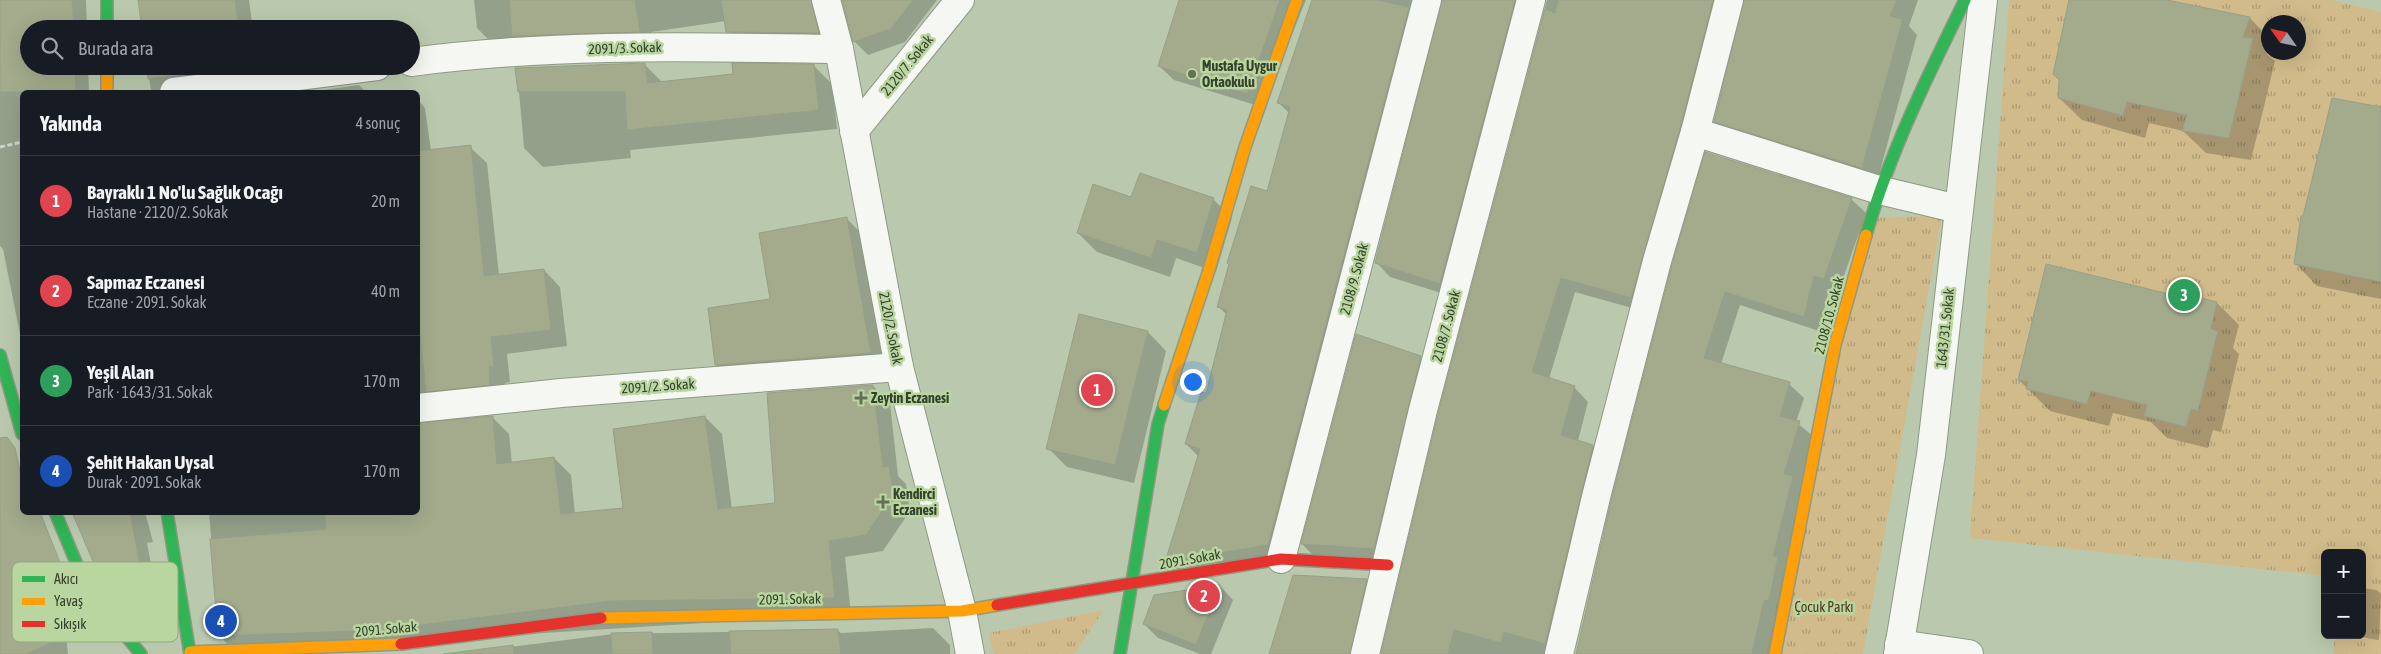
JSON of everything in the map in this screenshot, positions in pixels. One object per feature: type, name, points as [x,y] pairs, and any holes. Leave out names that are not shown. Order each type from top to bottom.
[{"type":"street","points":[[106,0],[107,20]]},
{"type":"street","name":"2120/2. Sokak","points":[[826,0],[839,49],[899,367],[962,611],[970,654]]},
{"type":"street","name":"2120/7. Sokak","points":[[854,131],[960,0]]},
{"type":"street","points":[[1120,654],[1158,424],[1208,273],[1245,147],[1297,0]]},
{"type":"street","name":"2108/9. Sokak","points":[[1281,558],[1427,0]]},
{"type":"street","name":"2108/7. Sokak","points":[[1365,654],[1424,410],[1531,0]]},
{"type":"street","points":[[1559,654],[1600,483],[1657,262],[1695,132],[1729,0]]},
{"type":"street","name":"2108/10. Sokak","points":[[1775,654],[1835,345],[1879,190],[1914,103],[1965,0]]},
{"type":"street","name":"1643/31. Sokak","points":[[1899,649],[1931,455],[1983,0]]},
{"type":"street","name":"2091/3. Sokak","points":[[420,61],[452,56],[643,46],[839,49]]},
{"type":"street","points":[[107,75],[107,90]]},
{"type":"street","points":[[190,90],[307,75]]},
{"type":"street","points":[[1695,132],[1879,190],[1958,209]]},
{"type":"street","points":[[0,356],[20,427]]},
{"type":"street","name":"2091/2. Sokak","points":[[420,408],[571,392],[899,367]]},
{"type":"street","points":[[56,515],[76,562]]},
{"type":"street","points":[[167,515],[175,562]]},
{"type":"street","name":"2091. Sokak","points":[[190,653],[382,646],[612,617],[962,611],[1281,558],[1388,565]]},
{"type":"street","points":[[178,579],[190,653]]},
{"type":"street","points":[[131,642],[141,654]]},
{"type":"street","points":[[1899,649],[1969,654]]},
{"type":"path","points":[[0,147],[20,142]]},
{"type":"green space","points":[[2009,0],[2331,0],[2381,12],[2381,654],[2333,654],[2335,639],[2366,639],[2366,549],[2321,549],[2321,576],[1970,538]]},
{"type":"green space","name":"Çocuk Parkı","points":[[1942,216],[1863,654],[1766,654],[1862,218]]},
{"type":"green space","points":[[1104,610],[1074,654],[993,654],[989,633]]},
{"type":"building","points":[[0,0],[72,0],[73,20],[20,20],[20,75],[75,75],[76,90],[0,92]]},
{"type":"building","points":[[138,0],[235,0],[238,20],[141,20]]},
{"type":"building","points":[[509,0],[635,0],[640,32],[512,36]]},
{"type":"building","points":[[721,0],[811,0],[819,33],[726,32]]},
{"type":"building","points":[[842,0],[913,0],[891,29],[853,42]]},
{"type":"building","points":[[1179,0],[1280,0],[1247,94],[1158,66]]},
{"type":"building","points":[[1312,0],[1379,0],[1409,7],[1268,545],[1165,562],[1200,449],[1185,444],[1201,392],[1206,393],[1227,310],[1217,307],[1229,264],[1227,263],[1251,186],[1267,191],[1290,107],[1277,103]]},
{"type":"building","points":[[1442,0],[1515,0],[1440,284],[1375,263]]},
{"type":"building","points":[[1558,0],[1713,0],[1680,128],[1631,298],[1561,278],[1532,372],[1575,386],[1561,435],[1593,445],[1545,644],[1504,632],[1501,643],[1454,630],[1448,654],[1381,654],[1438,414],[1545,9],[1555,13]]},
{"type":"building","points":[[1744,0],[1897,0],[1890,16],[1903,19],[1862,168],[1714,122]]},
{"type":"building","points":[[2069,0],[2167,0],[2250,17],[2243,37],[2253,38],[2229,138],[2182,131],[2187,115],[2127,102],[2123,116],[2058,98],[2059,80],[2053,74]]},
{"type":"building","points":[[645,63],[648,83],[733,74],[732,63],[814,64],[819,110],[627,130],[625,92],[518,92],[515,68]]},
{"type":"building","points":[[148,75],[180,75],[148,79]]},
{"type":"building","points":[[2332,98],[2381,107],[2381,282],[2294,264],[2301,216],[2303,216]]},
{"type":"building","points":[[471,145],[484,276],[544,269],[551,330],[491,337],[494,366],[489,367],[490,385],[426,392],[420,336],[420,151]]},
{"type":"building","points":[[1705,152],[1852,198],[1824,279],[1814,276],[1804,317],[1725,292],[1704,358],[1790,382],[1780,416],[1800,421],[1784,474],[1793,476],[1773,556],[1778,557],[1769,601],[1764,600],[1752,654],[1576,654],[1612,497],[1672,265]]},
{"type":"building","points":[[1140,173],[1214,198],[1197,253],[1157,240],[1151,258],[1077,233],[1093,184],[1131,197]]},
{"type":"building","points":[[847,217],[871,353],[715,365],[708,308],[770,299],[759,233]]},
{"type":"building","points":[[2046,264],[2169,294],[2170,290],[2217,302],[2211,329],[2218,331],[2198,411],[2191,409],[2186,427],[2144,416],[2147,405],[2091,391],[2087,404],[2026,389],[2028,382],[2018,380]]},
{"type":"building","points":[[1079,314],[1148,331],[1115,465],[1046,449]]},
{"type":"building","points":[[1356,334],[1421,356],[1374,549],[1301,544]]},
{"type":"building","points":[[873,385],[883,467],[889,466],[894,494],[866,535],[829,541],[835,598],[612,601],[381,630],[218,636],[210,539],[326,529],[324,515],[420,515],[420,423],[493,416],[497,464],[554,457],[561,514],[623,508],[613,429],[705,416],[718,509],[775,503],[767,393]]},
{"type":"building","points":[[7,437],[15,448],[20,471],[20,515],[41,515],[60,562],[12,562],[12,642],[53,642],[27,654],[0,654],[0,438]]},
{"type":"building","points":[[73,515],[131,515],[139,562],[93,562]]},
{"type":"building","points":[[1293,575],[1367,579],[1350,654],[1269,654]]},
{"type":"building","points":[[1220,585],[1196,645],[1143,624],[1154,595]]},
{"type":"building","points":[[838,629],[841,654],[731,654],[729,631]]},
{"type":"building","points":[[652,632],[653,654],[612,654],[611,633]]},
{"type":"building","points":[[513,645],[514,654],[443,654]]},
{"type":"traffic: fast","points":[[107,0],[107,20]]},
{"type":"traffic: fast","points":[[1866,235],[1898,144],[1923,86],[1965,0]]},
{"type":"traffic: fast","points":[[0,355],[20,427]]},
{"type":"traffic: fast","points":[[1120,654],[1158,424],[1164,405]]},
{"type":"traffic: fast","points":[[56,515],[76,562]]},
{"type":"traffic: fast","points":[[167,515],[175,562]]},
{"type":"traffic: fast","points":[[178,580],[190,654]]},
{"type":"traffic: fast","points":[[131,642],[141,654]]},
{"type":"traffic: slow","points":[[1164,405],[1208,273],[1245,147],[1297,0]]},
{"type":"traffic: slow","points":[[107,75],[107,90]]},
{"type":"traffic: slow","points":[[1775,654],[1835,345],[1866,235]]},
{"type":"traffic: slow","points":[[601,618],[962,611],[997,605]]},
{"type":"traffic: slow","points":[[190,652],[401,644]]},
{"type":"traffic: jam","points":[[997,605],[1281,559],[1388,565]]},
{"type":"traffic: jam","points":[[401,644],[601,618]]},
{"type":"place","name":"Mustafa Uygur Ortaokulu","points":[[1192,74]]},
{"type":"place","name":"Yeşil Alan","points":[[2184,295]]},
{"type":"place","name":"Bayraklı 1 No'lu Sağlık Ocağı","points":[[1097,390]]},
{"type":"place","name":"Zeytin Eczanesi","points":[[861,398]]},
{"type":"place","name":"Kendirci Eczanesi","points":[[883,502]]},
{"type":"place","name":"Sapmaz Eczanesi","points":[[1204,596]]},
{"type":"place","name":"Şehit Hakan Uysal","points":[[221,621]]}]
